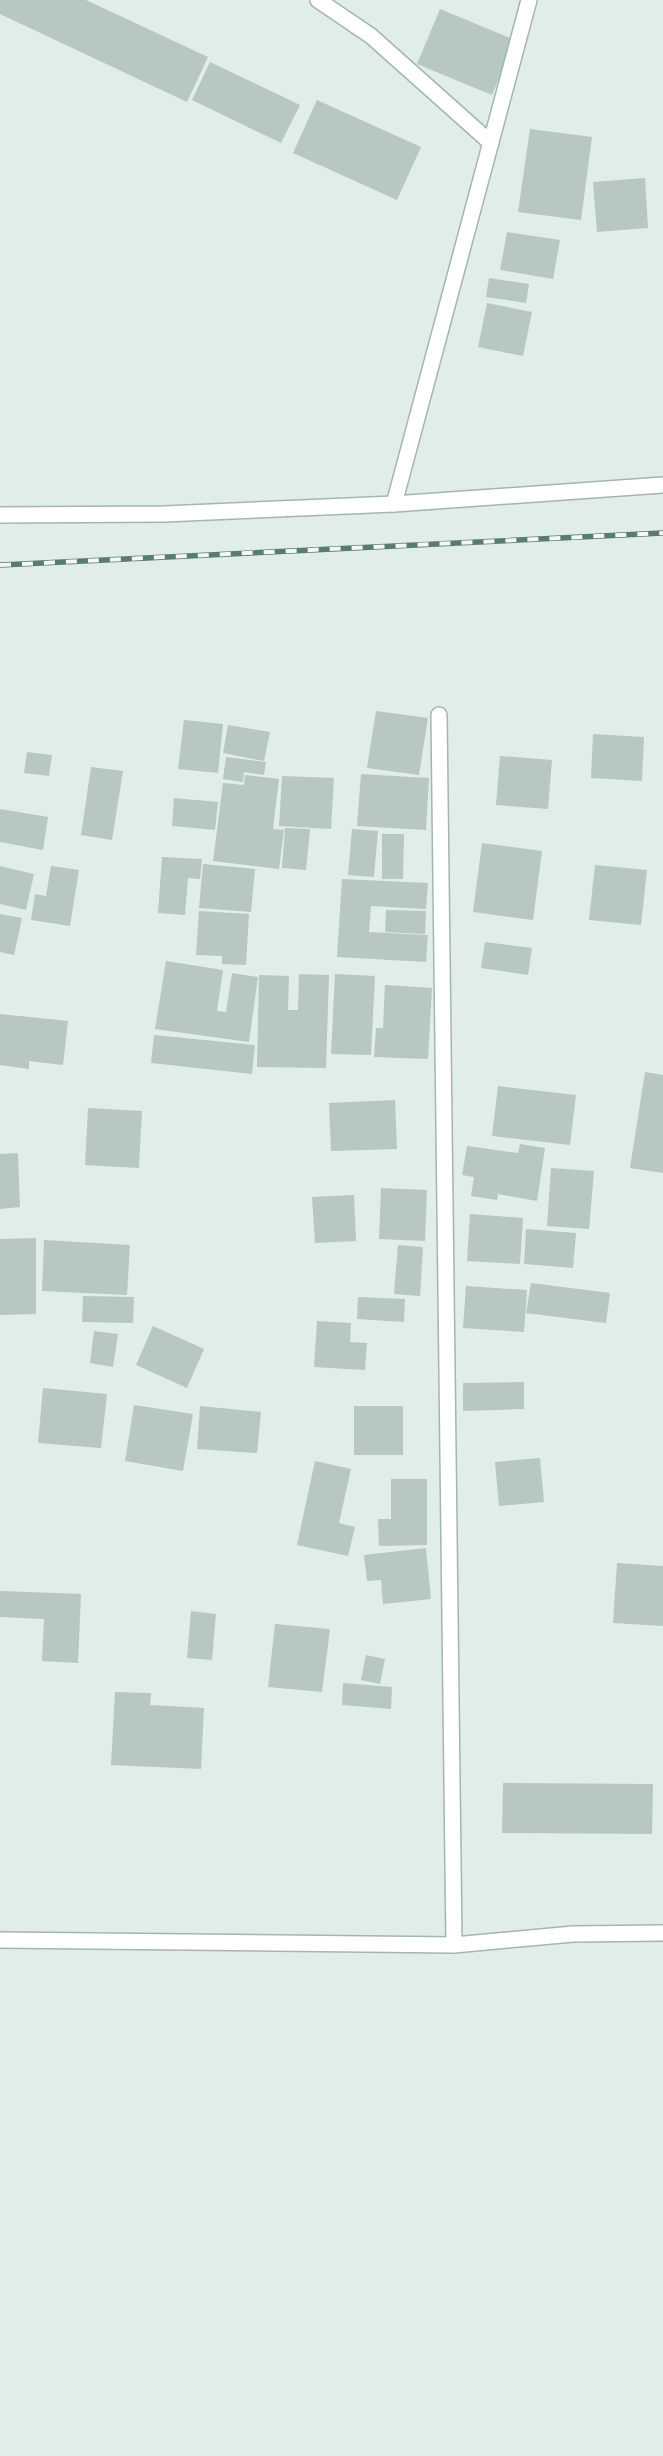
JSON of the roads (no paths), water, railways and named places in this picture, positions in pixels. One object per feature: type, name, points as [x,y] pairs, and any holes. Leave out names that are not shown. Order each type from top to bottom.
[{"type":"street","points":[[318,0],[371,36],[490,143]]},
{"type":"street","points":[[394,504],[529,0]]},
{"type":"street","points":[[0,515],[164,514],[394,504],[663,485]]},
{"type":"street","points":[[439,715],[454,1945]]},
{"type":"street","points":[[0,1940],[454,1945],[573,1934],[663,1933]]},
{"type":"railway","points":[[0,565],[663,533]]}]
